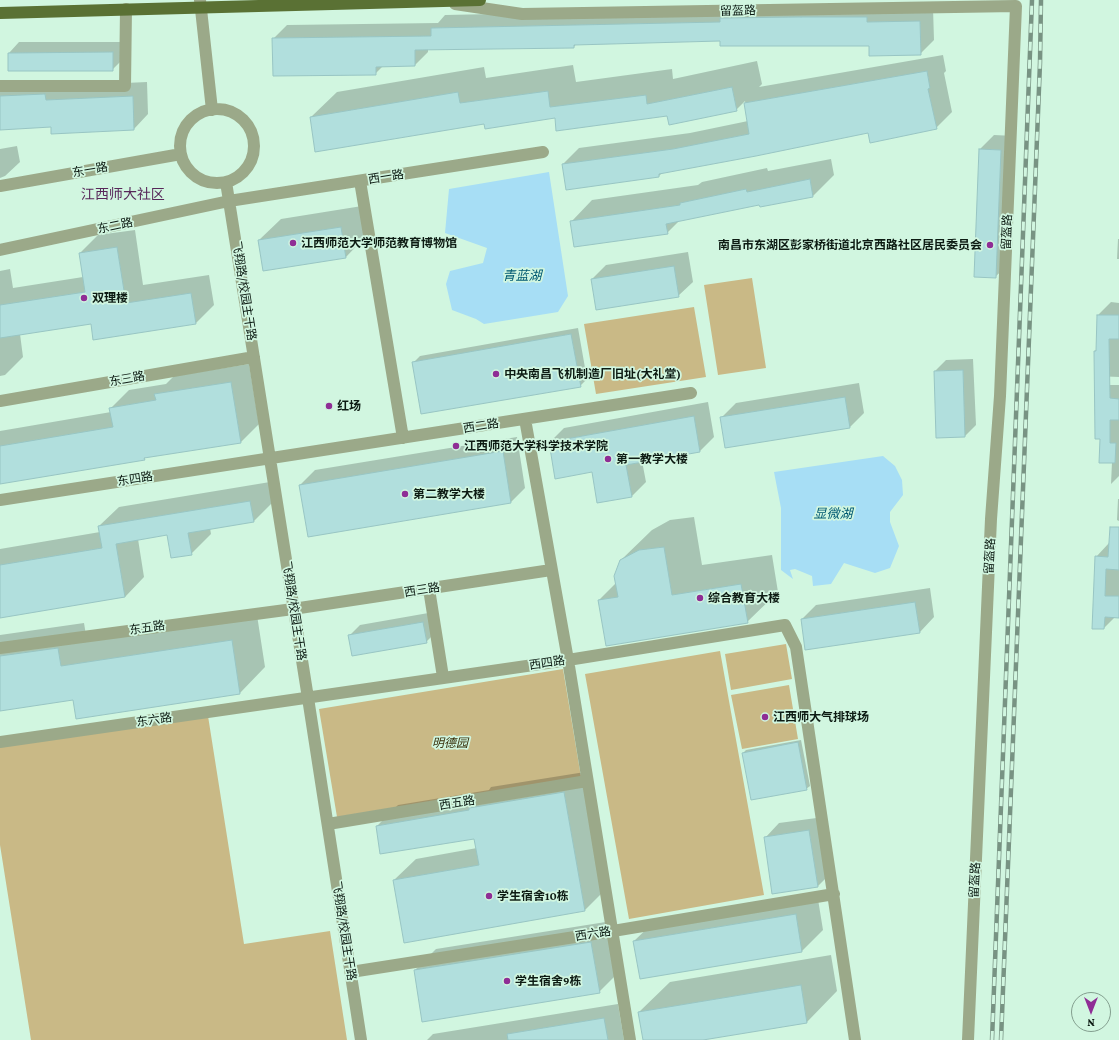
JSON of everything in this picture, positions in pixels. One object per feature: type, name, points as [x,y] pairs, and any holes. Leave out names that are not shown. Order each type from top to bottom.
[{"type":"main road","points":[[0,13],[126,9],[200,4],[480,0]]},
{"type":"street","name":"留盔路","points":[[435,1],[522,14],[1016,6],[1000,396],[991,519],[968,1040]]},
{"type":"street","points":[[200,4],[212,110]]},
{"type":"street","points":[[0,86],[125,86],[126,9]]},
{"type":"street","points":[[212,110],[224,110],[236,114],[246,122],[252,133],[254,145],[252,158],[246,169],[237,177],[226,182],[214,183],[203,180],[193,174],[185,165],[181,154],[180,142],[184,130],[191,120],[200,114],[212,110]]},
{"type":"street","name":"西一路","points":[[229,201],[542,152]]},
{"type":"street","name":"东一路","points":[[0,186],[181,154]]},
{"type":"street","points":[[360,181],[403,438]]},
{"type":"street","name":"飞翔路/校园主干路","points":[[226,182],[361,1040]]},
{"type":"street","name":"东二路","points":[[0,250],[229,201]]},
{"type":"street","name":"东三路","points":[[0,401],[254,357]]},
{"type":"street","name":"西二路","points":[[270,458],[692,393]]},
{"type":"street","points":[[525,419],[568,660],[630,1040]]},
{"type":"street","name":"东四路","points":[[0,500],[270,458]]},
{"type":"street","name":"西三路","points":[[293,609],[551,570]]},
{"type":"street","points":[[429,589],[443,677]]},
{"type":"street","name":"东五路","points":[[0,648],[293,609]]},
{"type":"street","name":"西四路","points":[[308,698],[443,677],[568,660],[785,625],[796,647],[834,894]]},
{"type":"street","name":"东六路","points":[[0,742],[308,698]]},
{"type":"street","name":"西五路","points":[[328,824],[587,781]]},
{"type":"street","points":[[834,894],[855,1040]]},
{"type":"street","name":"西六路","points":[[351,972],[613,931],[834,894]]},
{"type":"green space","points":[[752,278],[766,368],[718,375],[704,285]]},
{"type":"green space","points":[[694,307],[706,377],[596,394],[584,324]]},
{"type":"green space","points":[[786,644],[792,679],[731,690],[725,654]]},
{"type":"green space","points":[[720,651],[764,895],[629,919],[585,674]]},
{"type":"green space","name":"明德园","points":[[563,669],[581,777],[337,817],[319,709]]},
{"type":"green space","name":"江西师大气排球场","points":[[789,685],[798,739],[742,749],[731,695]]},
{"type":"green space","points":[[208,716],[244,944],[330,931],[347,1040],[31,1040],[0,845],[0,745]]},
{"type":"water","name":"青蓝湖","points":[[549,172],[568,296],[558,312],[484,324],[476,319],[452,310],[446,284],[450,271],[483,263],[487,248],[445,233],[449,189]]},
{"type":"water","name":"显微湖","points":[[883,456],[895,466],[902,480],[903,495],[890,512],[890,522],[899,546],[890,568],[875,573],[844,563],[831,584],[813,586],[812,576],[795,569],[790,570],[793,579],[781,570],[781,508],[774,472]]},
{"type":"building","points":[[867,17],[867,22],[920,21],[921,55],[869,56],[869,46],[720,46],[720,41],[574,45],[574,48],[415,50],[415,66],[376,67],[376,75],[273,76],[272,38],[431,36],[431,28],[720,22],[720,18]]},
{"type":"building","points":[[113,52],[113,71],[8,71],[8,53]]},
{"type":"building","points":[[927,71],[930,88],[928,89],[937,129],[870,143],[868,133],[659,174],[659,177],[566,190],[562,164],[673,149],[749,134],[744,103]]},
{"type":"building","points":[[732,87],[737,111],[669,125],[667,116],[556,131],[555,118],[485,129],[484,124],[315,152],[310,117],[458,92],[460,103],[548,91],[550,107],[646,95],[647,104]]},
{"type":"building","points":[[45,94],[46,100],[133,96],[134,130],[51,134],[51,127],[0,130],[0,96]]},
{"type":"building","points":[[979,149],[1001,150],[996,278],[974,277]]},
{"type":"building","points":[[810,179],[813,197],[760,207],[759,205],[666,224],[668,234],[574,247],[570,221],[680,205],[680,203],[746,189],[747,192]]},
{"type":"building","points":[[341,227],[346,258],[263,271],[258,240]]},
{"type":"building","name":"双理楼","points":[[117,247],[126,303],[191,293],[196,324],[93,340],[91,324],[0,338],[0,305],[85,292],[79,253]]},
{"type":"building","points":[[674,266],[679,297],[596,310],[591,279]]},
{"type":"building","points":[[1097,315],[1119,315],[1119,339],[1109,339],[1110,398],[1119,399],[1119,420],[1110,420],[1110,443],[1116,443],[1115,463],[1099,463],[1100,439],[1095,439],[1094,351],[1096,351]]},
{"type":"building","name":"中央南昌飞机制造厂旧址(大礼堂)","points":[[571,334],[581,387],[421,414],[412,362]]},
{"type":"building","points":[[963,370],[965,437],[936,438],[934,371]]},
{"type":"building","points":[[231,382],[241,443],[144,458],[145,460],[0,484],[0,446],[113,427],[109,408],[156,400],[154,394]]},
{"type":"building","points":[[845,397],[850,428],[725,448],[720,417]]},
{"type":"building","name":"第一教学大楼","points":[[694,416],[700,452],[626,465],[632,497],[597,503],[592,472],[555,479],[549,442]]},
{"type":"building","name":"第二教学大楼","points":[[503,451],[511,503],[308,537],[299,485]]},
{"type":"building","points":[[250,501],[254,522],[188,533],[192,555],[171,558],[167,535],[116,544],[125,597],[0,618],[0,565],[102,548],[98,526]]},
{"type":"building","points":[[1110,527],[1119,527],[1119,570],[1106,569],[1105,596],[1119,596],[1119,618],[1105,617],[1104,629],[1092,629],[1095,556],[1108,557]]},
{"type":"building","name":"综合教育大楼","points":[[664,547],[672,595],[741,584],[748,623],[606,646],[598,600],[618,597],[614,576],[620,560],[639,550]]},
{"type":"building","points":[[915,602],[920,633],[805,650],[801,619]]},
{"type":"building","points":[[423,622],[427,643],[352,656],[348,635]]},
{"type":"building","points":[[232,640],[240,694],[76,719],[73,700],[0,711],[0,656],[58,648],[61,666]]},
{"type":"building","points":[[798,742],[807,790],[751,800],[742,753]]},
{"type":"building","points":[[564,792],[585,911],[404,943],[393,880],[479,865],[474,839],[380,854],[376,826]]},
{"type":"building","points":[[809,830],[818,887],[772,894],[764,837]]},
{"type":"building","points":[[796,914],[802,952],[640,979],[633,941]]},
{"type":"building","name":"学生宿舍9栋","points":[[591,942],[600,993],[422,1022],[414,970]]},
{"type":"building","points":[[801,985],[807,1023],[703,1040],[643,1040],[638,1012]]},
{"type":"building","points":[[604,1018],[608,1040],[508,1040],[507,1034]]},
{"type":"railway","points":[[992,1040],[1032,0]]},
{"type":"railway","points":[[1001,1040],[1040,63],[1041,0]]},
{"type":"place","name":"江西师范大学师范教育博物馆","points":[[293,243]]},
{"type":"place","name":"南昌市东湖区彭家桥街道北京西路社区居民委员会","points":[[990,245]]},
{"type":"place","name":"双理楼","points":[[84,298]]},
{"type":"place","name":"中央南昌飞机制造厂旧址(大礼堂)","points":[[496,374]]},
{"type":"place","name":"红场","points":[[329,406]]},
{"type":"place","name":"江西师范大学科学技术学院","points":[[456,446]]},
{"type":"place","name":"第一教学大楼","points":[[608,459]]},
{"type":"place","name":"第二教学大楼","points":[[405,494]]},
{"type":"place","name":"综合教育大楼","points":[[700,598]]},
{"type":"place","name":"江西师大气排球场","points":[[765,717]]},
{"type":"place","name":"学生宿舍10栋","points":[[489,896]]},
{"type":"place","name":"学生宿舍9栋","points":[[507,981]]},
{"type":"district","name":"江西师大社区","points":[[123,195]]}]
